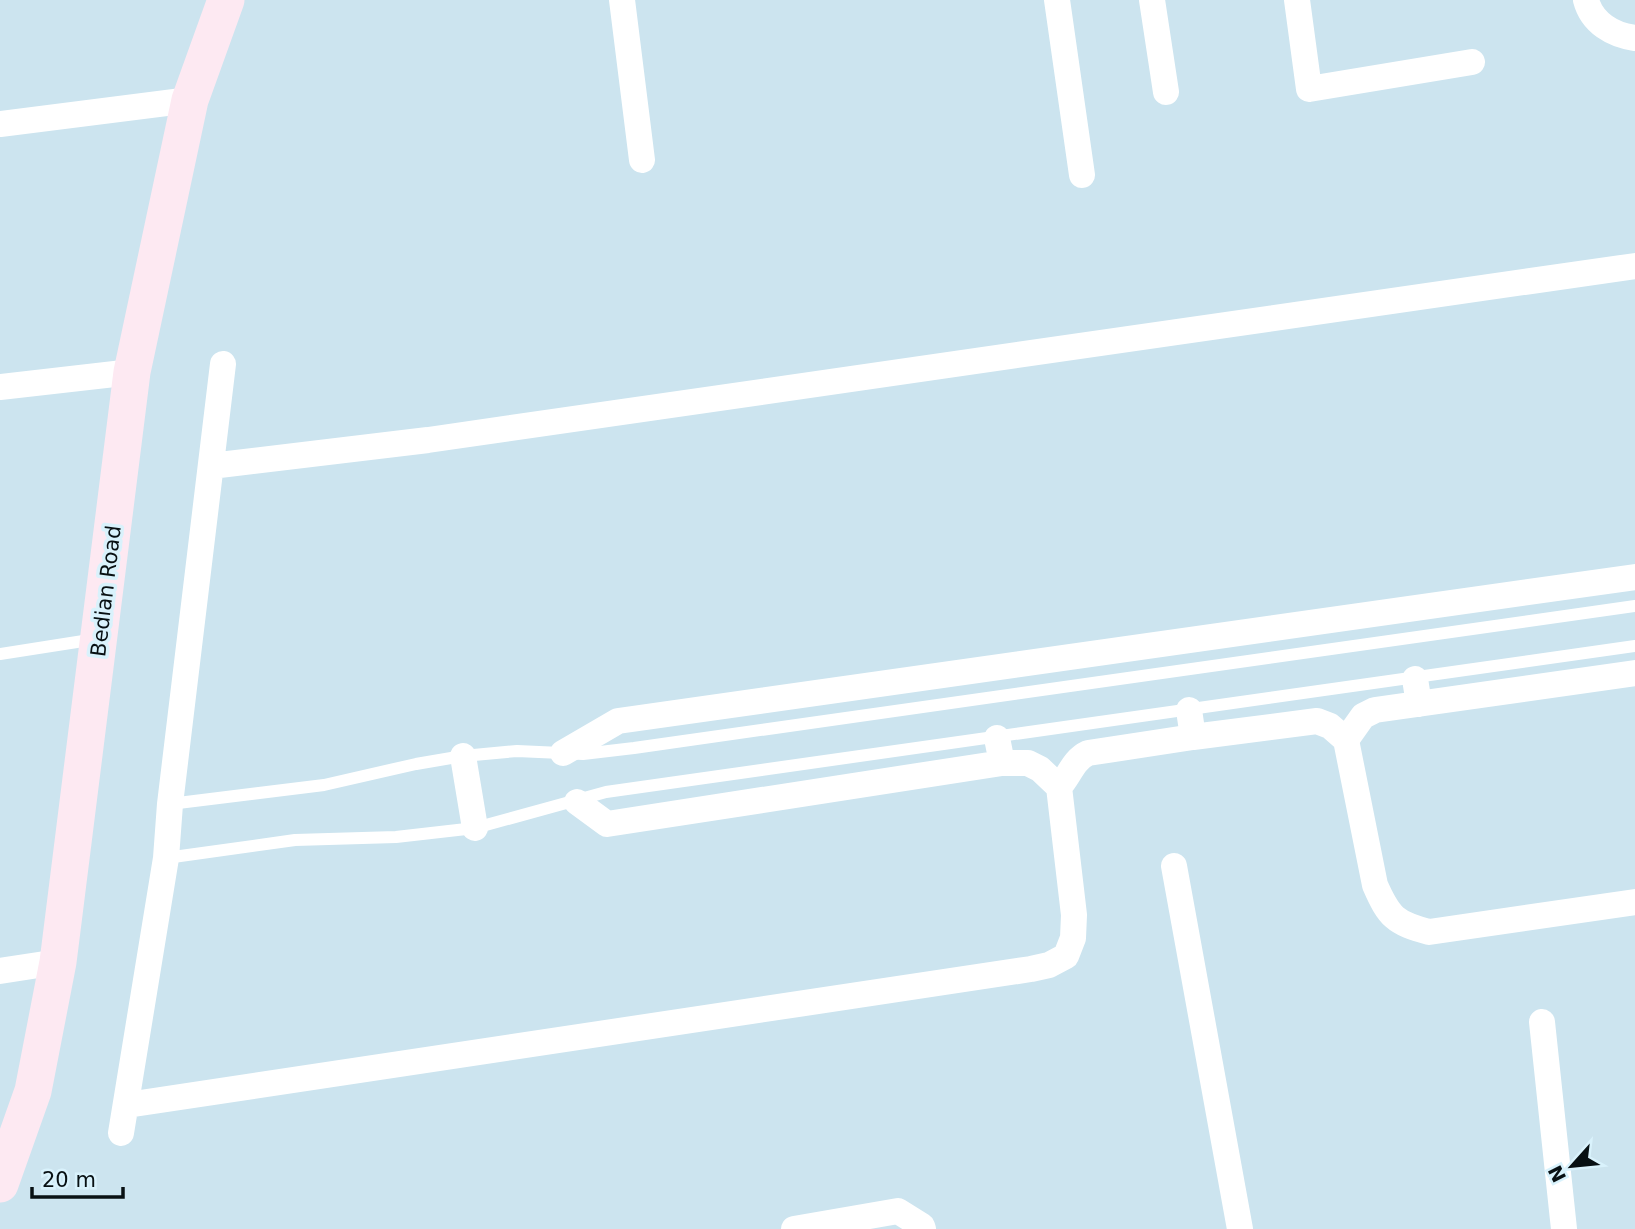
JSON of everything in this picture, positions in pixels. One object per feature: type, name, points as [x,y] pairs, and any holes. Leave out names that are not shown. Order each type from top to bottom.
[{"type":"main road","name":"Bedian Road","points":[[0,1184],[33,1091],[58,962],[132,372],[190,100],[226,0]]},
{"type":"street","points":[[622,0],[642,160]]},
{"type":"street","points":[[1057,0],[1082,175]]},
{"type":"street","points":[[1152,0],[1166,92]]},
{"type":"street","points":[[1297,0],[1309,89],[1472,62]]},
{"type":"street","points":[[1586,0],[1588,9],[1604,27],[1620,36],[1635,38]]},
{"type":"street","points":[[0,124],[190,100]]},
{"type":"street","points":[[211,466],[428,440],[1635,266]]},
{"type":"street","points":[[121,1133],[166,858],[170,804],[223,364]]},
{"type":"street","points":[[0,387],[132,372]]},
{"type":"street","points":[[563,753],[618,721],[1635,577]]},
{"type":"street","points":[[1346,740],[1363,716],[1417,691],[1635,673]]},
{"type":"street","points":[[1189,710],[1193,737]]},
{"type":"street","points":[[1059,787],[1070,775],[1080,757],[1088,753],[1317,721],[1330,726],[1346,740],[1375,885],[1383,904],[1402,925],[1429,932],[1635,902]]},
{"type":"street","points":[[127,1105],[1049,965],[1066,956],[1073,938],[1059,787],[1040,769],[999,750],[607,824],[577,802]]},
{"type":"street","points":[[463,757],[475,828]]},
{"type":"street","points":[[1174,866],[1240,1229]]},
{"type":"street","points":[[0,971],[58,962]]},
{"type":"street","points":[[1542,1022],[1564,1229]]},
{"type":"street","points":[[794,1229],[898,1211],[923,1229]]},
{"type":"lane","points":[[170,804],[324,785],[416,764],[463,757],[517,751],[583,754],[634,748],[1635,606]]},
{"type":"lane","points":[[0,654],[100,639]]},
{"type":"lane","points":[[999,750],[1189,710],[1417,691],[1635,646]]},
{"type":"lane","points":[[166,858],[295,840],[396,837],[475,828],[577,802]]}]
